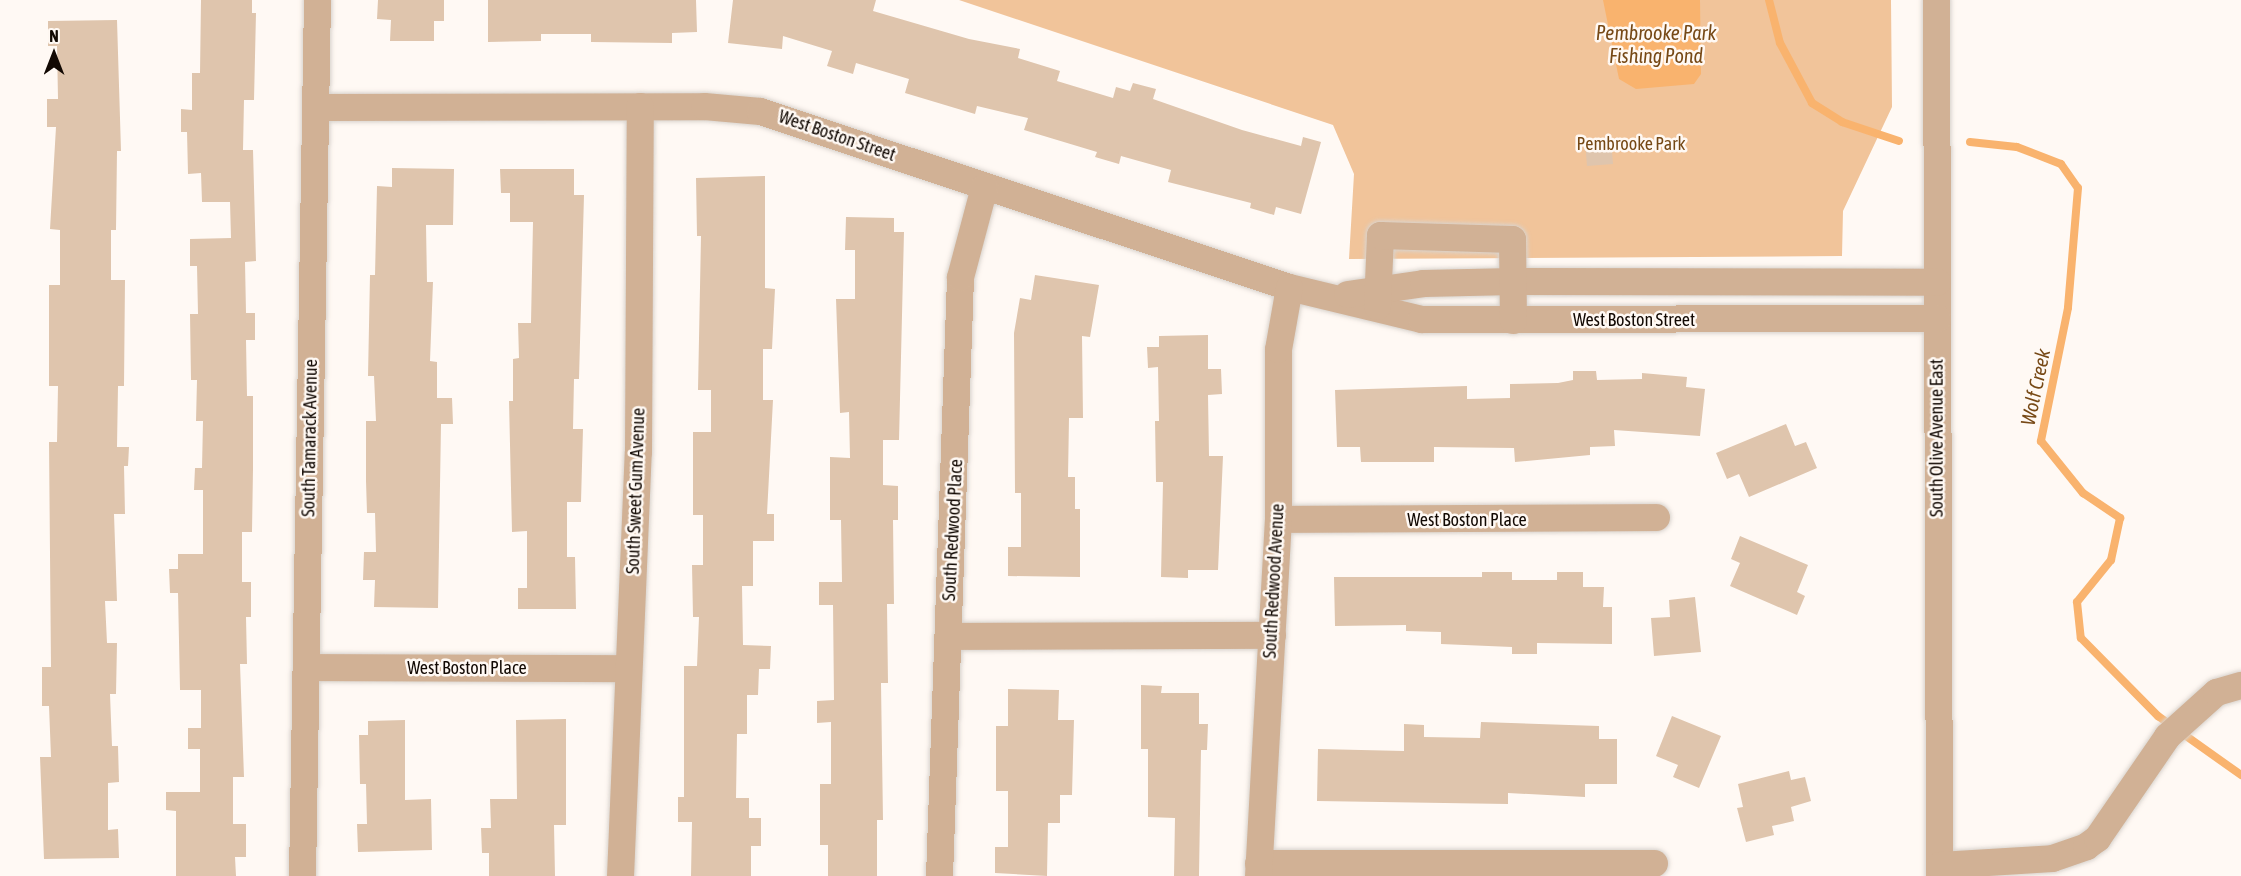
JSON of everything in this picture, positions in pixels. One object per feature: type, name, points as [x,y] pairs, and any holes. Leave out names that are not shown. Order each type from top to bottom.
[{"type":"street","name":"South Tamarack Avenue","points":[[302,876],[318,107],[317,0]]},
{"type":"street","name":"South Olive Avenue East","points":[[1936,0],[1939,871]]},
{"type":"street","name":"West Boston Street","points":[[318,107],[640,106],[760,111],[1289,287],[1334,296],[1377,298],[1423,283],[1513,281],[1937,282]]},
{"type":"street","name":"South Sweet Gum Avenue","points":[[620,876],[627,668],[638,452],[640,106]]},
{"type":"street","name":"South Redwood Place","points":[[939,876],[960,277],[984,187]]},
{"type":"street","points":[[1377,298],[1380,235],[1512,239],[1513,320]]},
{"type":"street","name":"South Redwood Avenue","points":[[1258,870],[1278,519],[1278,349],[1289,287]]},
{"type":"street","name":"West Boston Street","points":[[1377,298],[1421,319],[1937,318]]},
{"type":"street","name":"West Boston Place","points":[[1278,519],[1656,517]]},
{"type":"street","points":[[948,636],[1272,635]]},
{"type":"street","name":"West Boston Place","points":[[306,667],[627,668]]},
{"type":"street","points":[[1939,871],[2052,858],[2086,846],[2097,838],[2167,736],[2191,712],[2216,692],[2241,685]]},
{"type":"street","points":[[1258,870],[1654,863]]},
{"type":"green space","name":"Pembrooke Park","points":[[959,0],[1891,0],[1892,107],[1843,211],[1842,256],[1349,259],[1354,174],[1333,125]]},
{"type":"water","name":"Pembrooke Park Fishing Pond","points":[[1603,0],[1700,0],[1701,74],[1694,84],[1636,89],[1619,79]]},
{"type":"building","points":[[201,0],[252,0],[252,13],[256,13],[254,100],[244,100],[243,150],[253,150],[256,261],[245,262],[246,313],[255,313],[255,340],[246,340],[247,396],[253,396],[252,532],[242,532],[242,582],[251,582],[251,617],[246,617],[247,664],[240,664],[244,777],[233,777],[233,824],[246,824],[246,857],[235,857],[236,876],[176,876],[176,811],[166,810],[166,792],[200,792],[200,749],[188,749],[188,728],[201,728],[201,690],[180,690],[178,593],[170,593],[169,569],[178,569],[178,554],[203,554],[203,490],[194,490],[195,468],[202,468],[203,421],[196,421],[197,380],[191,380],[190,314],[198,314],[197,266],[190,266],[190,239],[231,238],[230,202],[202,202],[201,173],[188,174],[187,132],[181,132],[181,109],[192,110],[192,73],[200,73]]},
{"type":"building","points":[[378,0],[444,0],[444,21],[434,21],[434,41],[390,41],[391,20],[377,19]]},
{"type":"building","points":[[488,0],[696,0],[697,32],[672,33],[672,43],[591,42],[591,34],[541,34],[541,41],[488,42]]},
{"type":"building","points":[[733,0],[876,0],[873,11],[969,39],[1020,49],[1018,58],[1060,71],[1057,81],[1113,98],[1116,87],[1130,91],[1133,83],[1156,89],[1153,99],[1242,130],[1301,146],[1303,137],[1321,142],[1301,214],[1276,207],[1274,215],[1250,208],[1251,203],[1168,182],[1171,170],[1121,156],[1119,164],[1095,157],[1097,152],[1024,130],[1028,118],[977,106],[975,114],[905,93],[909,79],[856,63],[853,74],[827,66],[832,51],[783,36],[782,49],[728,43]]},
{"type":"building","points":[[117,20],[121,151],[117,151],[116,230],[111,230],[111,280],[125,280],[124,386],[118,386],[117,447],[129,447],[128,466],[124,466],[125,514],[114,514],[117,601],[105,601],[107,643],[117,643],[116,694],[110,694],[112,746],[118,746],[119,782],[108,783],[108,830],[118,829],[119,858],[44,859],[40,757],[51,757],[49,706],[42,706],[42,667],[51,667],[49,442],[57,442],[58,386],[49,386],[49,285],[60,285],[60,230],[50,229],[56,127],[47,127],[47,99],[58,99],[57,46],[48,46],[48,21]]},
{"type":"building","points":[[1611,138],[1613,164],[1587,166],[1585,141]]},
{"type":"building","points":[[392,168],[454,169],[453,225],[426,225],[427,282],[433,282],[430,361],[437,362],[437,398],[452,398],[453,424],[441,424],[438,608],[374,607],[375,580],[363,580],[364,552],[376,552],[375,513],[367,513],[366,481],[366,421],[376,421],[374,376],[368,376],[370,275],[375,275],[377,186],[392,187]]},
{"type":"building","points":[[500,169],[574,169],[574,195],[584,195],[579,379],[574,379],[573,429],[583,429],[581,502],[567,502],[567,557],[575,557],[576,609],[518,609],[518,588],[527,588],[527,531],[512,532],[509,401],[513,401],[513,359],[519,358],[518,323],[531,323],[533,222],[510,222],[510,193],[501,193]]},
{"type":"building","points":[[765,176],[765,288],[775,289],[772,349],[763,349],[763,400],[773,400],[767,514],[774,514],[774,541],[753,541],[753,586],[742,586],[743,645],[771,646],[770,669],[759,669],[758,695],[747,695],[747,734],[737,734],[736,798],[749,798],[749,818],[761,818],[761,846],[751,846],[751,876],[691,876],[692,822],[678,822],[678,797],[684,797],[684,666],[697,666],[699,617],[693,617],[692,565],[703,565],[703,515],[693,515],[693,432],[711,432],[711,390],[698,390],[701,236],[697,236],[696,178]]},
{"type":"building","points":[[846,217],[894,218],[894,232],[904,232],[899,440],[883,440],[883,485],[898,486],[898,520],[893,520],[894,604],[887,604],[888,683],[881,683],[883,820],[877,820],[877,876],[828,876],[828,845],[820,845],[820,784],[831,784],[831,722],[817,723],[817,701],[834,700],[833,605],[819,605],[819,582],[842,582],[841,520],[830,520],[830,457],[850,458],[849,412],[840,413],[836,299],[855,299],[855,250],[845,250]]},
{"type":"building","points":[[1035,275],[1099,285],[1090,337],[1082,336],[1083,418],[1069,418],[1068,477],[1075,477],[1075,509],[1080,509],[1080,577],[1008,576],[1008,547],[1021,547],[1021,493],[1015,493],[1014,333],[1020,298],[1031,300]]},
{"type":"building","points":[[1208,335],[1208,369],[1221,369],[1222,394],[1208,395],[1209,456],[1223,456],[1218,570],[1188,570],[1188,578],[1161,577],[1163,482],[1156,482],[1155,421],[1159,421],[1158,367],[1148,368],[1147,347],[1159,347],[1159,336]]},
{"type":"building","points":[[1573,371],[1596,371],[1597,380],[1642,379],[1642,373],[1687,377],[1686,387],[1705,389],[1700,436],[1614,430],[1615,446],[1590,447],[1590,455],[1515,462],[1514,448],[1434,447],[1434,462],[1361,462],[1360,447],[1337,447],[1335,390],[1467,386],[1467,399],[1510,398],[1510,384],[1558,383],[1573,380]]},
{"type":"building","points":[[1786,424],[1795,446],[1806,442],[1817,468],[1749,497],[1739,474],[1727,479],[1716,453]]},
{"type":"building","points":[[1740,536],[1808,565],[1797,592],[1805,596],[1797,615],[1730,586],[1740,563],[1731,559]]},
{"type":"building","points":[[1482,572],[1512,572],[1512,580],[1557,580],[1557,572],[1583,572],[1583,587],[1604,587],[1603,607],[1612,607],[1612,644],[1537,643],[1537,654],[1512,654],[1512,647],[1441,644],[1441,632],[1406,631],[1406,625],[1335,626],[1334,577],[1482,577]]},
{"type":"building","points":[[1695,597],[1701,652],[1654,656],[1651,618],[1670,617],[1669,600]]},
{"type":"building","points":[[1141,685],[1162,686],[1161,693],[1199,693],[1199,724],[1208,724],[1207,750],[1201,750],[1199,876],[1174,876],[1175,818],[1148,817],[1148,749],[1141,749]]},
{"type":"building","points":[[1008,689],[1059,690],[1058,720],[1074,720],[1072,795],[1060,795],[1060,823],[1048,823],[1047,876],[995,873],[995,847],[1008,847],[1008,791],[996,791],[996,726],[1008,726]]},
{"type":"building","points":[[1672,716],[1721,736],[1699,788],[1673,777],[1678,765],[1656,756]]},
{"type":"building","points":[[566,719],[566,825],[554,825],[555,876],[489,876],[489,853],[482,853],[481,828],[491,828],[490,799],[517,799],[516,720]]},
{"type":"building","points":[[405,720],[405,800],[431,799],[432,850],[358,852],[357,824],[367,824],[366,784],[360,784],[359,735],[368,735],[368,721]]},
{"type":"building","points":[[1481,722],[1599,726],[1599,739],[1617,739],[1617,784],[1585,784],[1585,797],[1508,793],[1508,804],[1317,801],[1318,749],[1404,751],[1404,724],[1424,725],[1424,737],[1480,738]]},
{"type":"building","points":[[1789,771],[1791,780],[1805,777],[1811,801],[1791,807],[1794,821],[1772,826],[1774,835],[1746,842],[1737,808],[1743,807],[1738,784]]},
{"type":"waterway","name":"Wolf Creek","points":[[1769,0],[1780,43],[1812,103],[1842,122],[1899,141]]},
{"type":"waterway","name":"Wolf Creek","points":[[1970,142],[2017,147],[2061,164],[2078,188],[2068,308],[2041,441],[2083,493],[2120,518],[2111,560],[2077,602],[2081,638],[2158,716],[2241,775]]}]
